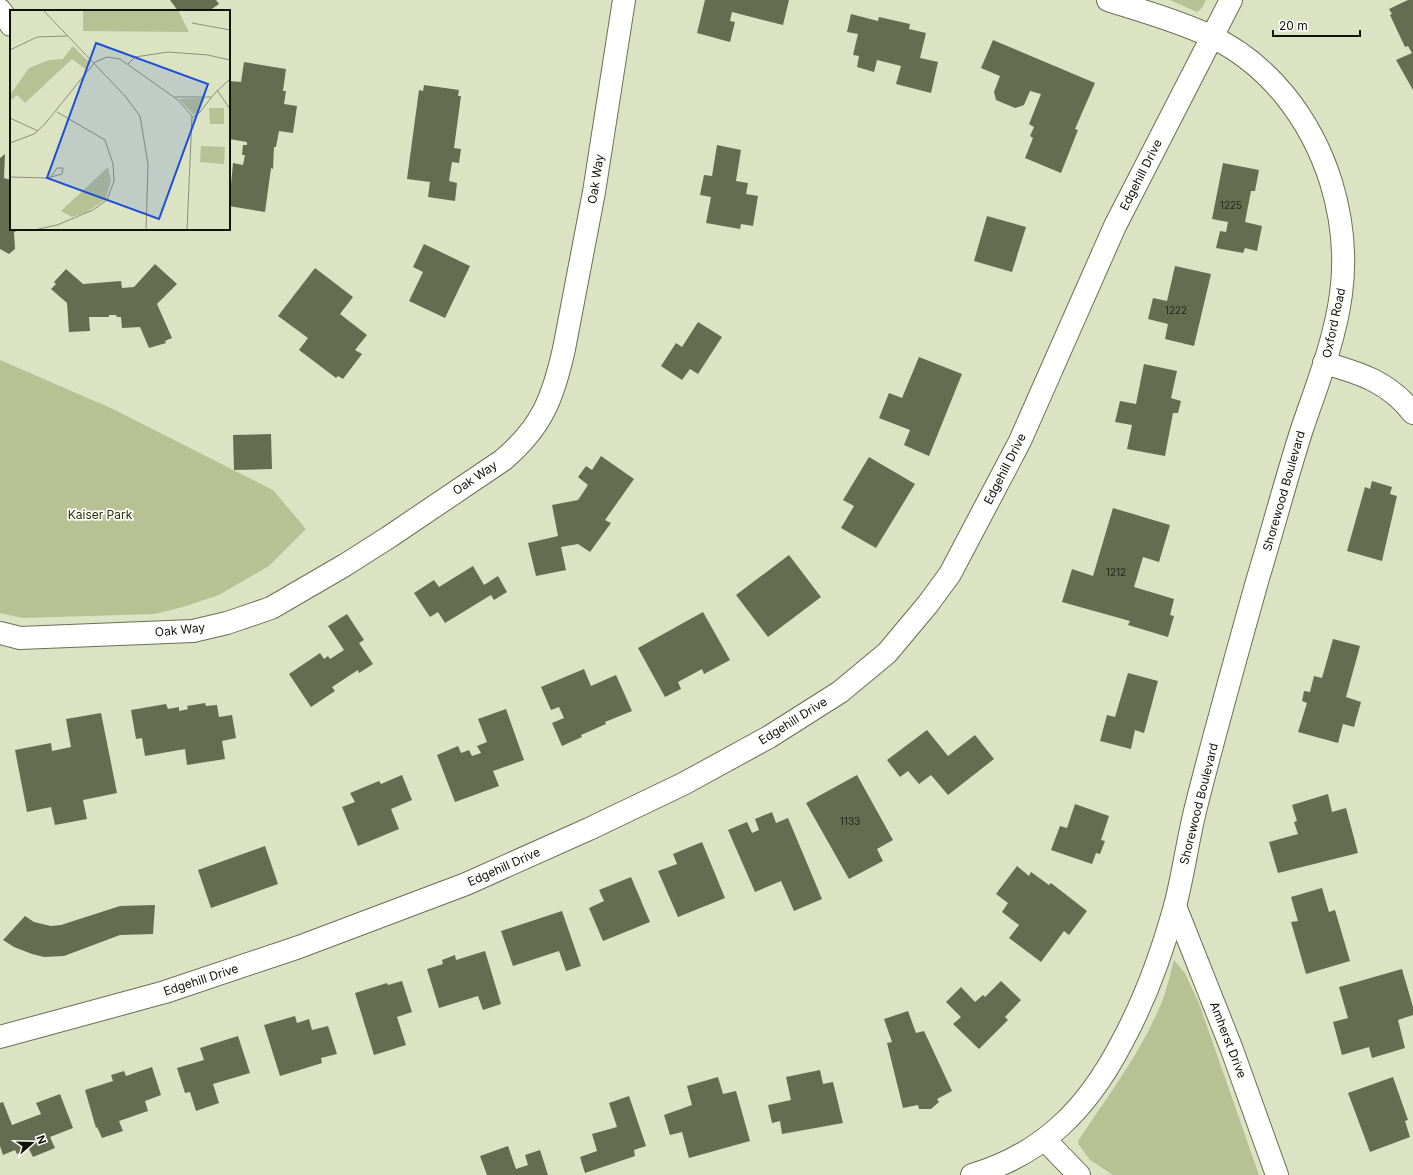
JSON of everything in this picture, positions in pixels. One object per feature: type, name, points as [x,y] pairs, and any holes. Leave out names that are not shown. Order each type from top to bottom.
[{"type":"street","name":"Oak Way","points":[[0,633],[20,638],[193,631],[227,623],[271,608],[345,565],[389,537],[497,464],[528,437],[542,415],[559,372],[572,312],[594,192],[624,0]]},
{"type":"street","name":"Oxford Road","points":[[1108,0],[1185,25],[1212,37],[1255,65],[1285,96],[1303,119],[1317,145],[1332,186],[1342,240],[1343,272],[1337,315],[1324,363],[1356,372],[1380,383],[1398,395],[1413,413]]},
{"type":"street","name":"Edgehill Drive","points":[[0,1037],[173,990],[299,947],[466,884],[589,829],[683,784],[769,737],[840,692],[887,653],[928,604],[950,574],[1020,441],[1115,226],[1231,0]]},
{"type":"street","points":[[0,10],[10,24]]},
{"type":"street","name":"Shorewood Boulevard","points":[[972,1175],[1001,1165],[1045,1140],[1076,1112],[1099,1082],[1121,1044],[1145,994],[1175,906],[1198,797],[1297,445],[1324,363]]},
{"type":"street","name":"Amherst Drive","points":[[1175,906],[1231,1047],[1277,1175]]},
{"type":"street","points":[[1045,1140],[1079,1175]]},
{"type":"green space","points":[[1170,0],[1206,0],[1202,8],[1197,12]]},
{"type":"green space","name":"Kaiser Park","points":[[0,360],[113,409],[273,490],[306,529],[269,566],[219,595],[183,607],[155,614],[22,618],[0,613]]},
{"type":"green space","points":[[1174,960],[1185,973],[1200,1006],[1259,1175],[1113,1175],[1090,1160],[1079,1145],[1078,1141],[1123,1074],[1153,1022],[1165,993]]},
{"type":"building","points":[[170,0],[216,0],[219,4],[210,10],[177,10]]},
{"type":"building","points":[[705,0],[789,0],[783,25],[732,12],[730,21],[735,22],[730,42],[697,33]]},
{"type":"building","points":[[1408,0],[1413,0],[1413,90],[1396,60],[1412,53],[1408,46],[1405,47],[1390,15],[1392,14],[1389,9]]},
{"type":"building","points":[[851,14],[878,21],[879,17],[910,24],[909,29],[926,33],[920,58],[938,62],[931,93],[896,84],[901,66],[877,60],[874,72],[857,67],[859,56],[853,55],[858,34],[847,32]]},
{"type":"building","points":[[993,40],[1095,83],[1075,129],[1078,130],[1061,173],[1025,158],[1033,138],[1030,136],[1034,127],[1029,124],[1041,94],[1030,91],[1024,105],[1015,108],[996,100],[994,92],[1000,76],[981,68]]},
{"type":"building","points":[[244,62],[286,69],[283,91],[286,91],[284,104],[297,106],[293,133],[279,131],[276,147],[274,147],[273,169],[271,168],[265,212],[230,206],[233,163],[243,165],[245,155],[242,155],[243,145],[247,145],[247,142],[230,139],[230,81],[241,82]]},
{"type":"building","points":[[424,85],[459,90],[458,96],[461,96],[454,148],[461,149],[459,163],[452,162],[449,181],[457,183],[455,201],[428,197],[430,182],[407,179],[419,90],[423,91]]},
{"type":"building","points":[[717,145],[741,150],[736,181],[748,183],[746,194],[758,196],[753,226],[741,224],[740,229],[706,223],[711,197],[700,195],[704,175],[712,176]]},
{"type":"building","points":[[5,154],[4,178],[10,180],[10,230],[19,230],[14,232],[15,249],[9,254],[0,249],[0,158]]},
{"type":"building","points":[[1223,163],[1259,170],[1255,191],[1251,191],[1245,222],[1262,226],[1257,251],[1245,248],[1243,253],[1216,248],[1220,231],[1226,232],[1228,222],[1212,219]]},
{"type":"building","points":[[987,216],[1026,227],[1012,272],[974,261]]},
{"type":"building","points":[[424,244],[470,266],[445,318],[409,301],[423,272],[413,267]]},
{"type":"building","points":[[155,264],[177,284],[157,304],[172,338],[165,341],[166,343],[149,348],[140,327],[122,328],[121,317],[117,317],[116,315],[109,315],[109,317],[89,317],[90,331],[69,332],[67,303],[51,289],[56,284],[54,282],[66,269],[83,284],[121,281],[122,288],[134,287]]},
{"type":"building","points":[[1175,266],[1211,274],[1194,346],[1165,339],[1168,324],[1148,319],[1153,298],[1167,301]]},
{"type":"building","points":[[315,268],[353,297],[340,314],[367,335],[355,350],[362,354],[343,379],[338,376],[336,378],[299,350],[308,338],[278,316]]},
{"type":"building","points":[[698,322],[722,337],[698,374],[690,369],[682,380],[661,366],[676,343],[682,347]]},
{"type":"building","points":[[919,357],[962,374],[929,456],[904,445],[910,430],[879,418],[889,393],[902,398]]},
{"type":"building","points":[[1144,364],[1177,371],[1171,398],[1181,401],[1178,413],[1173,413],[1165,456],[1127,449],[1132,425],[1115,422],[1120,401],[1136,404]]},
{"type":"building","points":[[271,434],[272,469],[234,470],[233,435]]},
{"type":"building","points":[[601,456],[634,479],[605,520],[611,523],[590,552],[578,544],[561,547],[566,570],[536,576],[528,543],[558,536],[552,505],[578,500],[588,485],[578,477],[586,466],[592,470]]},
{"type":"building","points":[[869,457],[915,484],[876,548],[841,528],[854,506],[843,500]]},
{"type":"building","points":[[1372,481],[1392,487],[1390,494],[1397,496],[1382,561],[1347,551],[1365,487],[1370,489]]},
{"type":"building","points":[[1113,508],[1170,525],[1159,562],[1143,557],[1134,587],[1174,599],[1170,615],[1174,616],[1168,637],[1128,625],[1130,621],[1062,602],[1072,569],[1093,576]]},
{"type":"building","points":[[789,555],[821,597],[768,637],[736,595]]},
{"type":"building","points":[[473,566],[484,585],[498,576],[507,592],[494,600],[491,595],[445,623],[438,612],[430,617],[414,593],[434,580],[439,587]]},
{"type":"building","points":[[703,612],[730,660],[704,674],[702,669],[678,682],[681,689],[665,697],[638,648]]},
{"type":"building","points":[[347,614],[364,640],[359,643],[373,664],[359,673],[358,670],[332,687],[335,691],[311,707],[289,674],[320,653],[324,659],[328,656],[330,659],[344,650],[328,626]]},
{"type":"building","points":[[1333,639],[1360,646],[1346,697],[1361,702],[1354,727],[1343,724],[1338,743],[1298,732],[1307,703],[1302,701],[1304,691],[1310,692],[1314,676],[1322,678]]},
{"type":"building","points":[[584,669],[591,686],[616,675],[632,711],[605,722],[606,724],[581,735],[582,737],[562,746],[552,723],[564,718],[559,707],[551,710],[541,687]]},
{"type":"building","points":[[1128,673],[1158,681],[1144,733],[1135,730],[1131,749],[1100,741],[1107,715],[1115,717]]},
{"type":"building","points":[[205,703],[206,706],[217,705],[219,717],[232,715],[236,738],[222,741],[225,759],[187,765],[185,749],[145,756],[142,738],[136,739],[131,710],[166,704],[168,709],[179,707],[179,711],[188,709],[187,706]]},
{"type":"building","points":[[506,709],[524,760],[493,771],[499,786],[455,802],[437,755],[458,746],[461,753],[469,750],[472,756],[481,753],[477,746],[487,742],[478,719]]},
{"type":"building","points":[[101,713],[117,793],[83,800],[87,819],[55,825],[51,807],[27,812],[15,750],[51,743],[52,751],[71,747],[66,719]]},
{"type":"building","points":[[927,730],[948,756],[975,735],[994,759],[948,795],[931,775],[919,784],[908,771],[900,777],[887,760]]},
{"type":"building","points":[[402,775],[412,800],[391,809],[399,829],[358,846],[342,807],[355,802],[350,793],[379,781],[381,784]]},
{"type":"building","points":[[857,775],[893,840],[877,849],[883,861],[849,879],[806,803]]},
{"type":"building","points":[[1328,794],[1332,812],[1346,808],[1358,853],[1278,873],[1269,842],[1298,834],[1294,822],[1297,821],[1292,805]]},
{"type":"building","points":[[1075,804],[1109,816],[1101,840],[1105,841],[1100,854],[1096,853],[1092,864],[1051,850],[1060,826],[1067,828]]},
{"type":"building","points":[[772,812],[776,823],[788,818],[822,899],[794,911],[781,881],[755,892],[728,830],[747,822],[752,833],[759,830],[755,819]]},
{"type":"building","points":[[702,842],[725,898],[678,917],[658,871],[677,864],[673,854]]},
{"type":"building","points":[[265,846],[278,884],[211,908],[198,870]]},
{"type":"building","points":[[1017,866],[1029,876],[1031,872],[1049,885],[1051,883],[1087,911],[1069,935],[1064,931],[1041,962],[1009,938],[1019,925],[1002,912],[1008,903],[996,894]]},
{"type":"building","points":[[631,877],[650,922],[603,941],[589,908],[604,901],[599,890]]},
{"type":"building","points":[[1322,888],[1329,912],[1335,910],[1350,961],[1306,974],[1291,922],[1298,921],[1291,897]]},
{"type":"building","points":[[155,905],[153,934],[120,935],[64,956],[44,957],[32,954],[14,947],[3,940],[25,916],[34,922],[51,926],[61,925],[120,906]]},
{"type":"building","points":[[562,911],[581,966],[566,971],[559,951],[513,966],[501,931]]},
{"type":"building","points":[[485,951],[501,1004],[483,1010],[478,996],[439,1008],[427,969],[443,964],[442,960],[455,955],[456,960]]},
{"type":"building","points":[[1402,969],[1413,1007],[1413,1015],[1398,1020],[1405,1048],[1372,1058],[1369,1047],[1342,1055],[1333,1022],[1348,1018],[1339,987]]},
{"type":"building","points":[[402,981],[412,1012],[397,1017],[406,1045],[374,1055],[355,993],[387,983],[388,985]]},
{"type":"building","points":[[1001,981],[1021,1000],[1005,1017],[1008,1020],[979,1049],[953,1024],[961,1017],[946,1002],[961,987],[975,1002],[983,995],[985,997]]},
{"type":"building","points":[[908,1011],[916,1033],[924,1031],[952,1091],[937,1099],[939,1102],[931,1109],[919,1109],[918,1105],[903,1108],[887,1043],[892,1042],[884,1019]]},
{"type":"building","points":[[295,1016],[297,1023],[309,1019],[312,1030],[328,1026],[337,1054],[321,1058],[322,1063],[280,1076],[264,1025]]},
{"type":"building","points":[[238,1036],[250,1073],[213,1084],[219,1103],[196,1111],[190,1092],[185,1093],[177,1068],[204,1060],[200,1048]]},
{"type":"building","points":[[152,1067],[161,1095],[145,1101],[148,1111],[119,1121],[123,1131],[102,1138],[97,1127],[96,1128],[85,1090],[113,1081],[111,1075],[124,1071],[126,1076]]},
{"type":"building","points":[[820,1070],[823,1084],[833,1082],[843,1123],[782,1134],[780,1121],[772,1123],[768,1105],[791,1100],[786,1077]]},
{"type":"building","points":[[718,1077],[723,1094],[736,1091],[750,1141],[689,1158],[682,1132],[670,1135],[664,1115],[692,1105],[687,1086]]},
{"type":"building","points":[[1393,1077],[1408,1120],[1405,1121],[1410,1137],[1370,1152],[1348,1093]]},
{"type":"building","points":[[60,1094],[73,1128],[50,1137],[55,1148],[33,1157],[29,1149],[17,1154],[15,1150],[3,1155],[0,1146],[0,1103],[3,1102],[12,1125],[41,1114],[36,1103]]},
{"type":"building","points":[[629,1096],[646,1146],[634,1150],[635,1156],[585,1173],[580,1157],[597,1151],[592,1134],[617,1127],[609,1103]]},
{"type":"building","points":[[508,1146],[516,1169],[528,1165],[525,1155],[540,1150],[548,1175],[487,1175],[480,1156]]}]
